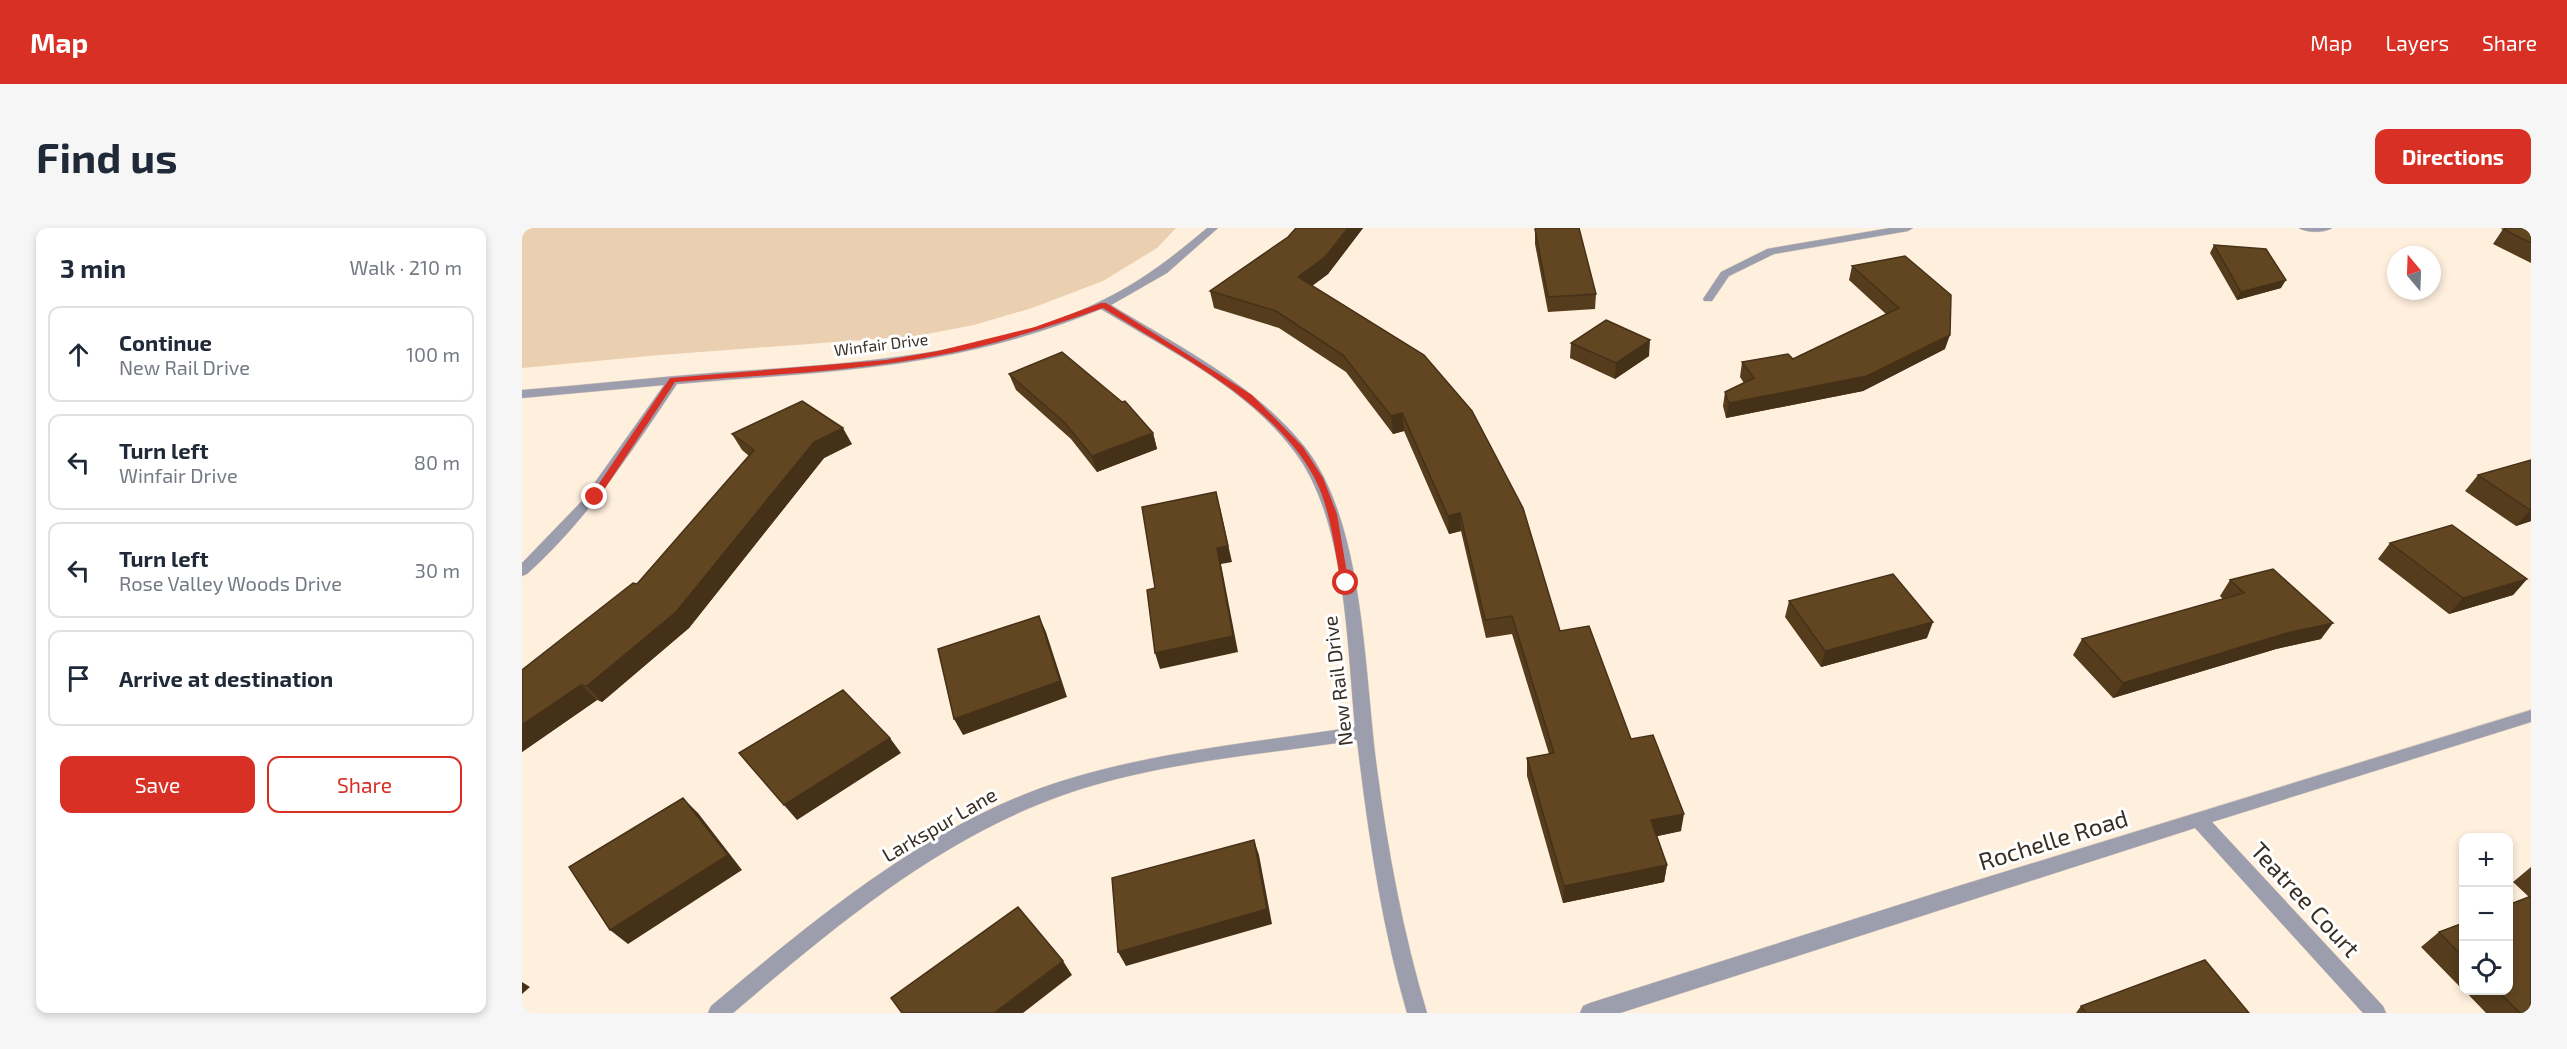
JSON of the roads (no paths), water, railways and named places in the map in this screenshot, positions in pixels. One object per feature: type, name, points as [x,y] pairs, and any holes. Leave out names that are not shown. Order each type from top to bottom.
[{"type":"street","name":"Winfair Drive","points":[[522,394],[886,362],[938,354],[1038,328],[1103,305],[1132,290],[1168,266],[1213,228]]},
{"type":"street","points":[[1708,299],[1725,274],[1771,251],[1908,228]]},
{"type":"street","points":[[2304,228],[2326,228]]},
{"type":"street","name":"New Rail Drive","points":[[1103,305],[1250,397],[1300,449],[1318,478],[1333,514],[1346,583],[1389,909],[1417,1013]]},
{"type":"street","points":[[522,571],[567,530],[595,497],[673,380]]},
{"type":"street","name":"Rochelle Road","points":[[1590,1013],[1952,896],[2531,716]]},
{"type":"street","name":"Larkspur Lane","points":[[718,1013],[837,916],[908,866],[990,817],[1064,787],[1124,770],[1364,732]]},
{"type":"street","name":"Teatree Court","points":[[2198,819],[2376,1013]]}]
